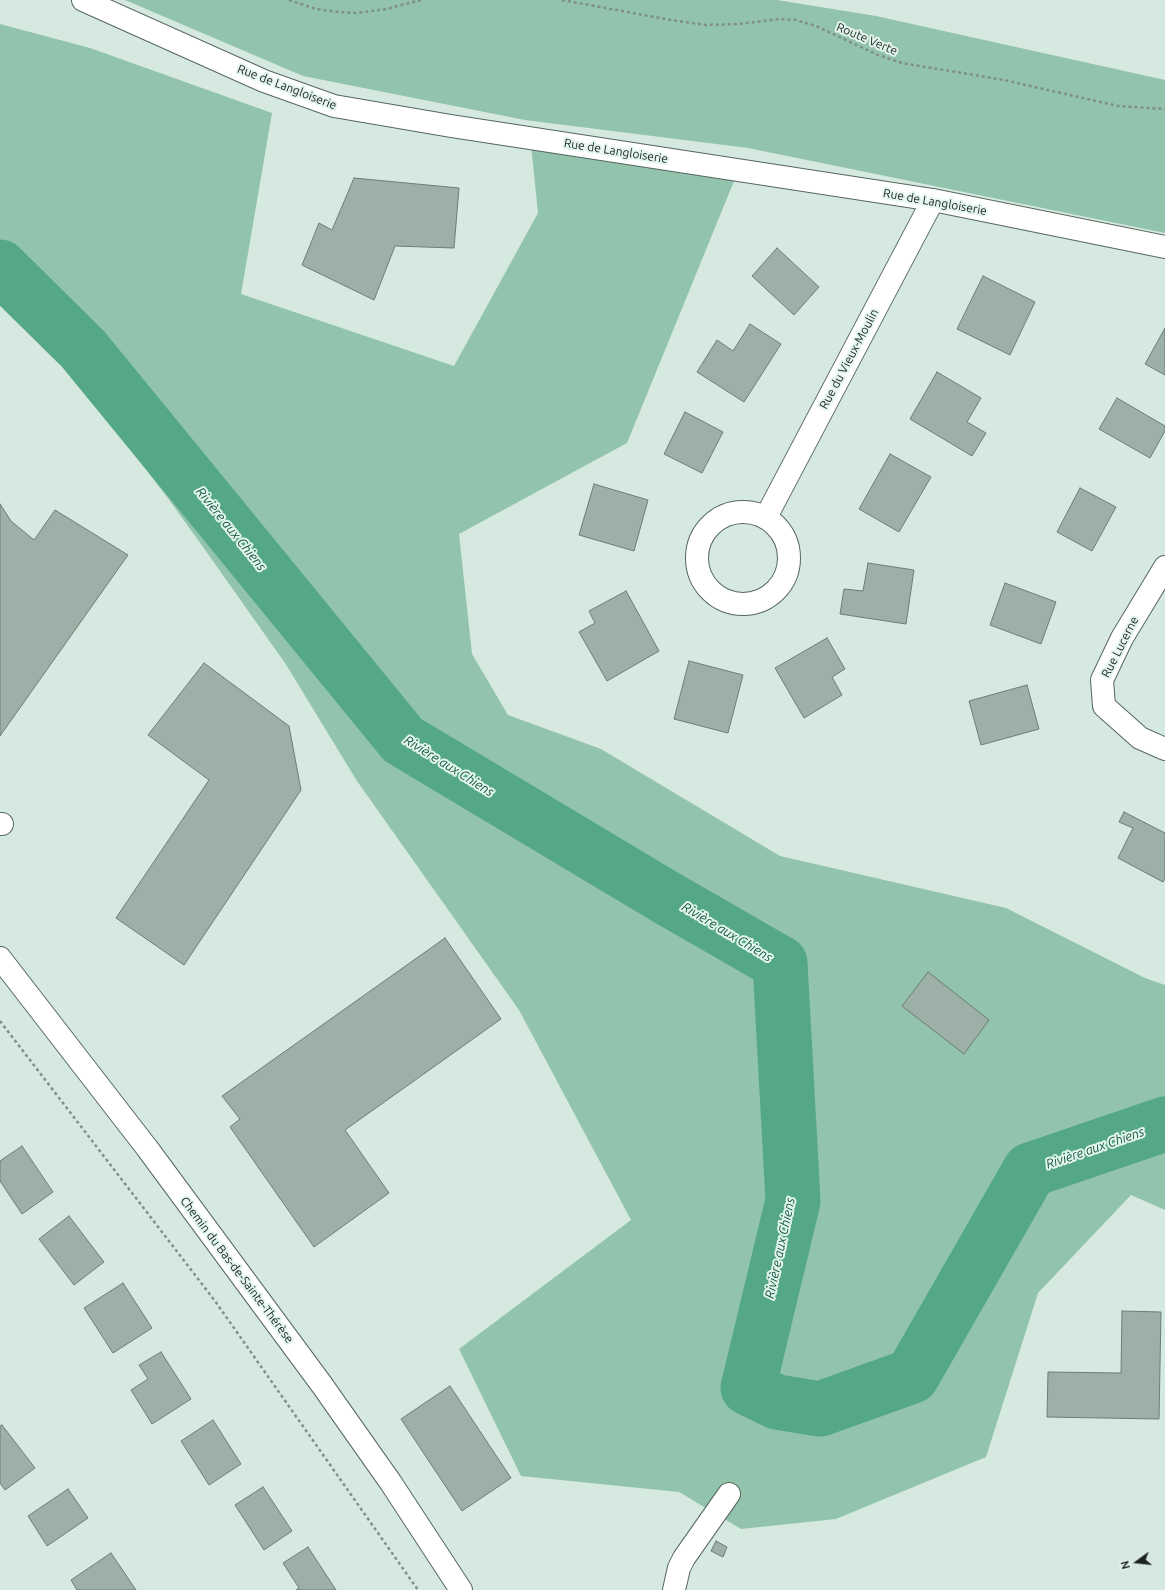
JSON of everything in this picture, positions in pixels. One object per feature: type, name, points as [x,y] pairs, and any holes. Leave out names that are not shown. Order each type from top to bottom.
[{"type":"street","name":"Rue de Langloiserie","points":[[83,0],[264,81],[334,106],[451,126],[933,200],[1165,247]]},
{"type":"street","name":"Rue du Vieux-Moulin","points":[[766,517],[933,200]]},
{"type":"street","points":[[736,512],[751,512],[766,517],[778,527],[786,540],[790,556],[788,571],[782,585],[770,596],[756,603],[741,605],[726,601],[712,593],[703,581],[698,567],[697,552],[702,537],[710,525],[722,516],[736,512]]},
{"type":"street","name":"Rue Lucerne","points":[[1165,567],[1122,638],[1102,680],[1104,706],[1140,738],[1165,749]]},
{"type":"street","name":"Chemin du Bas-de-Sainte-Thérèse","points":[[0,958],[147,1148],[322,1385],[399,1495],[461,1590]]},
{"type":"street","points":[[674,1590],[679,1568],[684,1558],[729,1494]]},
{"type":"path","points":[[289,0],[316,9],[357,13],[386,9],[421,0]]},
{"type":"path","name":"Route Verte","points":[[562,0],[706,25],[739,24],[779,18],[796,20],[816,26],[878,55],[902,63],[1004,80],[1118,106],[1165,109]]},
{"type":"path","points":[[0,1021],[215,1301],[418,1590]]},
{"type":"green space","points":[[125,0],[777,0],[876,16],[1165,80],[1165,233],[748,148],[525,120],[303,76]]},
{"type":"green space","points":[[0,24],[90,48],[272,113],[241,294],[454,366],[538,213],[530,135],[739,169],[627,443],[459,534],[472,654],[508,715],[601,749],[780,856],[1006,908],[1145,978],[1165,985],[1165,1210],[1131,1195],[1038,1293],[986,1457],[836,1519],[741,1529],[679,1492],[521,1476],[459,1349],[631,1220],[519,1010],[357,781],[285,663],[203,547],[170,501],[0,279]]},
{"type":"building","points":[[354,178],[459,188],[454,248],[395,246],[374,300],[302,265],[319,223],[332,230]]},
{"type":"building","points":[[777,248],[819,287],[794,315],[752,276]]},
{"type":"building","points":[[983,276],[1035,302],[1010,355],[957,329]]},
{"type":"building","points":[[750,324],[781,344],[744,402],[697,372],[717,340],[733,351]]},
{"type":"building","points":[[1165,328],[1165,375],[1145,364]]},
{"type":"building","points":[[937,372],[981,398],[967,422],[986,433],[972,456],[910,419]]},
{"type":"building","points":[[1117,398],[1165,426],[1165,431],[1150,458],[1099,429]]},
{"type":"building","points":[[685,412],[723,432],[702,473],[664,454]]},
{"type":"building","points":[[890,454],[931,477],[899,532],[859,509]]},
{"type":"building","points":[[594,484],[648,500],[634,551],[579,535]]},
{"type":"building","points":[[1080,488],[1116,507],[1092,551],[1057,532]]},
{"type":"building","points":[[0,504],[11,521],[34,540],[55,510],[128,555],[0,736]]},
{"type":"building","points":[[868,563],[914,570],[906,624],[840,614],[844,589],[863,591]]},
{"type":"building","points":[[1005,583],[1056,602],[1041,644],[990,625]]},
{"type":"building","points":[[626,591],[659,651],[607,681],[579,632],[595,623],[589,611]]},
{"type":"building","points":[[827,638],[845,669],[832,677],[842,695],[804,718],[775,668]]},
{"type":"building","points":[[689,661],[743,675],[728,733],[674,719]]},
{"type":"building","points":[[204,663],[289,726],[301,790],[184,965],[116,918],[209,780],[148,735]]},
{"type":"building","points":[[1027,685],[1039,729],[981,745],[969,701]]},
{"type":"building","points":[[1124,812],[1165,833],[1165,879],[1163,882],[1118,858],[1133,828],[1119,822]]},
{"type":"building","points":[[445,938],[501,1019],[345,1130],[389,1193],[314,1247],[230,1127],[240,1119],[222,1096]]},
{"type":"building","points":[[928,972],[989,1020],[964,1054],[902,1006]]},
{"type":"building","points":[[22,1146],[53,1192],[22,1214],[0,1181],[0,1161]]},
{"type":"building","points":[[69,1216],[104,1262],[74,1285],[39,1239]]},
{"type":"building","points":[[123,1283],[152,1328],[113,1353],[84,1308]]},
{"type":"building","points":[[1122,1311],[1161,1312],[1159,1419],[1047,1417],[1048,1372],[1121,1373]]},
{"type":"building","points":[[161,1352],[191,1399],[152,1424],[131,1390],[148,1379],[139,1365]]},
{"type":"building","points":[[450,1386],[511,1478],[462,1511],[401,1419]]},
{"type":"building","points":[[213,1420],[241,1464],[209,1485],[181,1441]]},
{"type":"building","points":[[2,1425],[35,1468],[5,1490],[0,1483],[0,1426]]},
{"type":"building","points":[[263,1487],[292,1531],[264,1550],[235,1505]]},
{"type":"building","points":[[68,1489],[88,1518],[47,1546],[28,1516]]},
{"type":"building","points":[[716,1541],[727,1547],[723,1557],[711,1551]]},
{"type":"building","points":[[308,1547],[336,1590],[296,1590],[299,1588],[283,1563]]},
{"type":"building","points":[[111,1553],[136,1590],[77,1590],[71,1580]]},
{"type":"waterway","name":"Rivière aux Chiens","points":[[0,267],[83,349],[403,740],[667,898],[780,963],[793,1201],[748,1388],[777,1402],[820,1409],[912,1376],[1030,1170],[1165,1124]]}]
